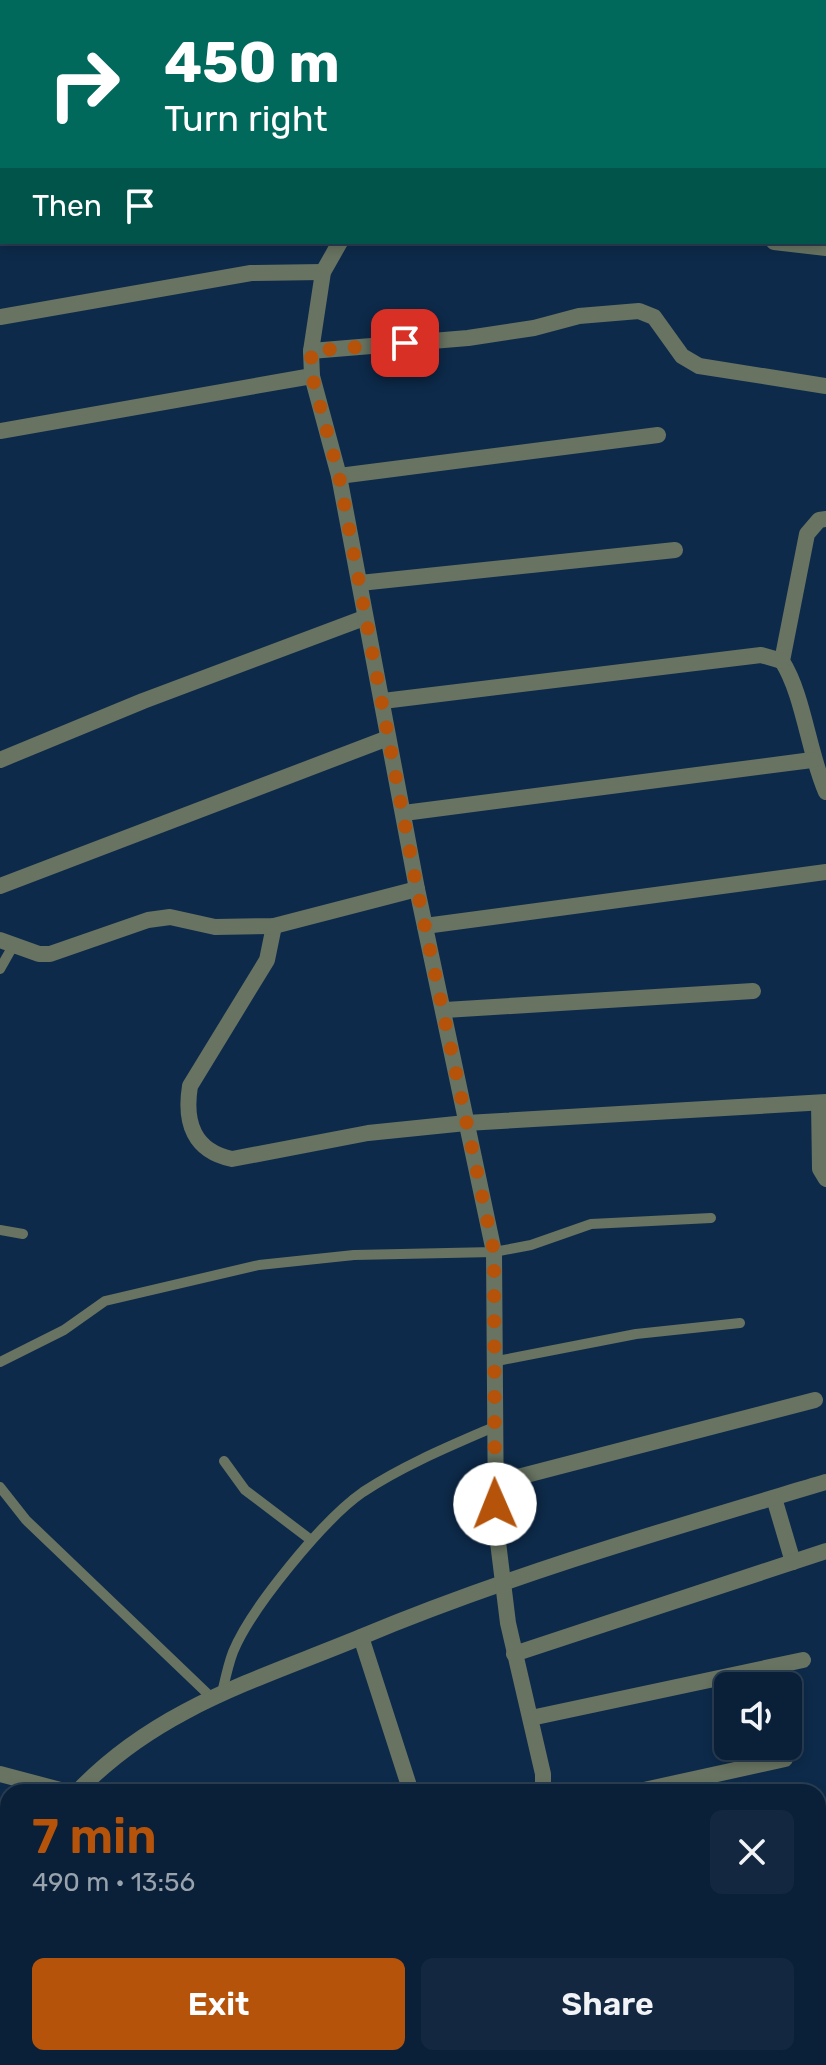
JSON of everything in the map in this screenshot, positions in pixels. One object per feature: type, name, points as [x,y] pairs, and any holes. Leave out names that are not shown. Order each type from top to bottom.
[{"type":"street","points":[[339,244],[323,272],[311,351],[312,376],[339,476],[417,889],[494,1252],[497,1361],[495,1483],[502,1582],[514,1654],[531,1718],[543,1784]]},
{"type":"street","points":[[791,244],[826,248]]},
{"type":"street","points":[[0,317],[251,273],[323,272]]},
{"type":"street","points":[[311,351],[468,338],[534,328],[579,316],[639,311],[654,317],[682,356],[699,366],[826,386]]},
{"type":"street","points":[[0,431],[312,376]]},
{"type":"street","points":[[339,476],[658,435]]},
{"type":"street","points":[[826,519],[819,520],[807,534],[782,661],[791,677],[812,760],[826,792]]},
{"type":"street","points":[[360,583],[675,550]]},
{"type":"street","points":[[0,760],[143,701],[364,618]]},
{"type":"street","points":[[383,701],[761,655],[782,661]]},
{"type":"street","points":[[0,886],[388,738]]},
{"type":"street","points":[[404,813],[812,760]]},
{"type":"street","points":[[425,926],[826,872]]},
{"type":"street","points":[[6,943],[50,954],[148,920],[170,917],[215,927],[274,926],[417,889]]},
{"type":"street","points":[[274,926],[267,960],[190,1086],[186,1107],[191,1128],[213,1155],[232,1159],[368,1133],[466,1123],[823,1103],[820,1169],[826,1179]]},
{"type":"street","points":[[445,1010],[753,991]]},
{"type":"street","points":[[495,1483],[815,1400]]},
{"type":"street","points":[[86,1784],[142,1735],[217,1696],[361,1637],[502,1582],[826,1482]]},
{"type":"street","points":[[774,1498],[793,1562]]},
{"type":"street","points":[[514,1654],[826,1551]]},
{"type":"street","points":[[361,1637],[408,1784]]},
{"type":"street","points":[[531,1718],[803,1660]]},
{"type":"street","points":[[671,1784],[780,1760]]},
{"type":"street","points":[[0,1774],[38,1784]]},
{"type":"lane","points":[[0,969],[6,943]]},
{"type":"lane","points":[[0,1362],[64,1330],[105,1301],[259,1265],[354,1255],[494,1252],[531,1245],[591,1224],[711,1218]]},
{"type":"lane","points":[[0,1230],[23,1234]]},
{"type":"lane","points":[[497,1361],[636,1334],[740,1323]]},
{"type":"lane","points":[[0,1487],[26,1520],[217,1696],[244,1631],[311,1540],[361,1493],[403,1468],[494,1427]]},
{"type":"lane","points":[[224,1461],[245,1490],[311,1540]]},
{"type":"route","points":[[405,343],[311,351],[312,376],[339,476],[417,889],[494,1252],[497,1361],[495,1504]]}]
